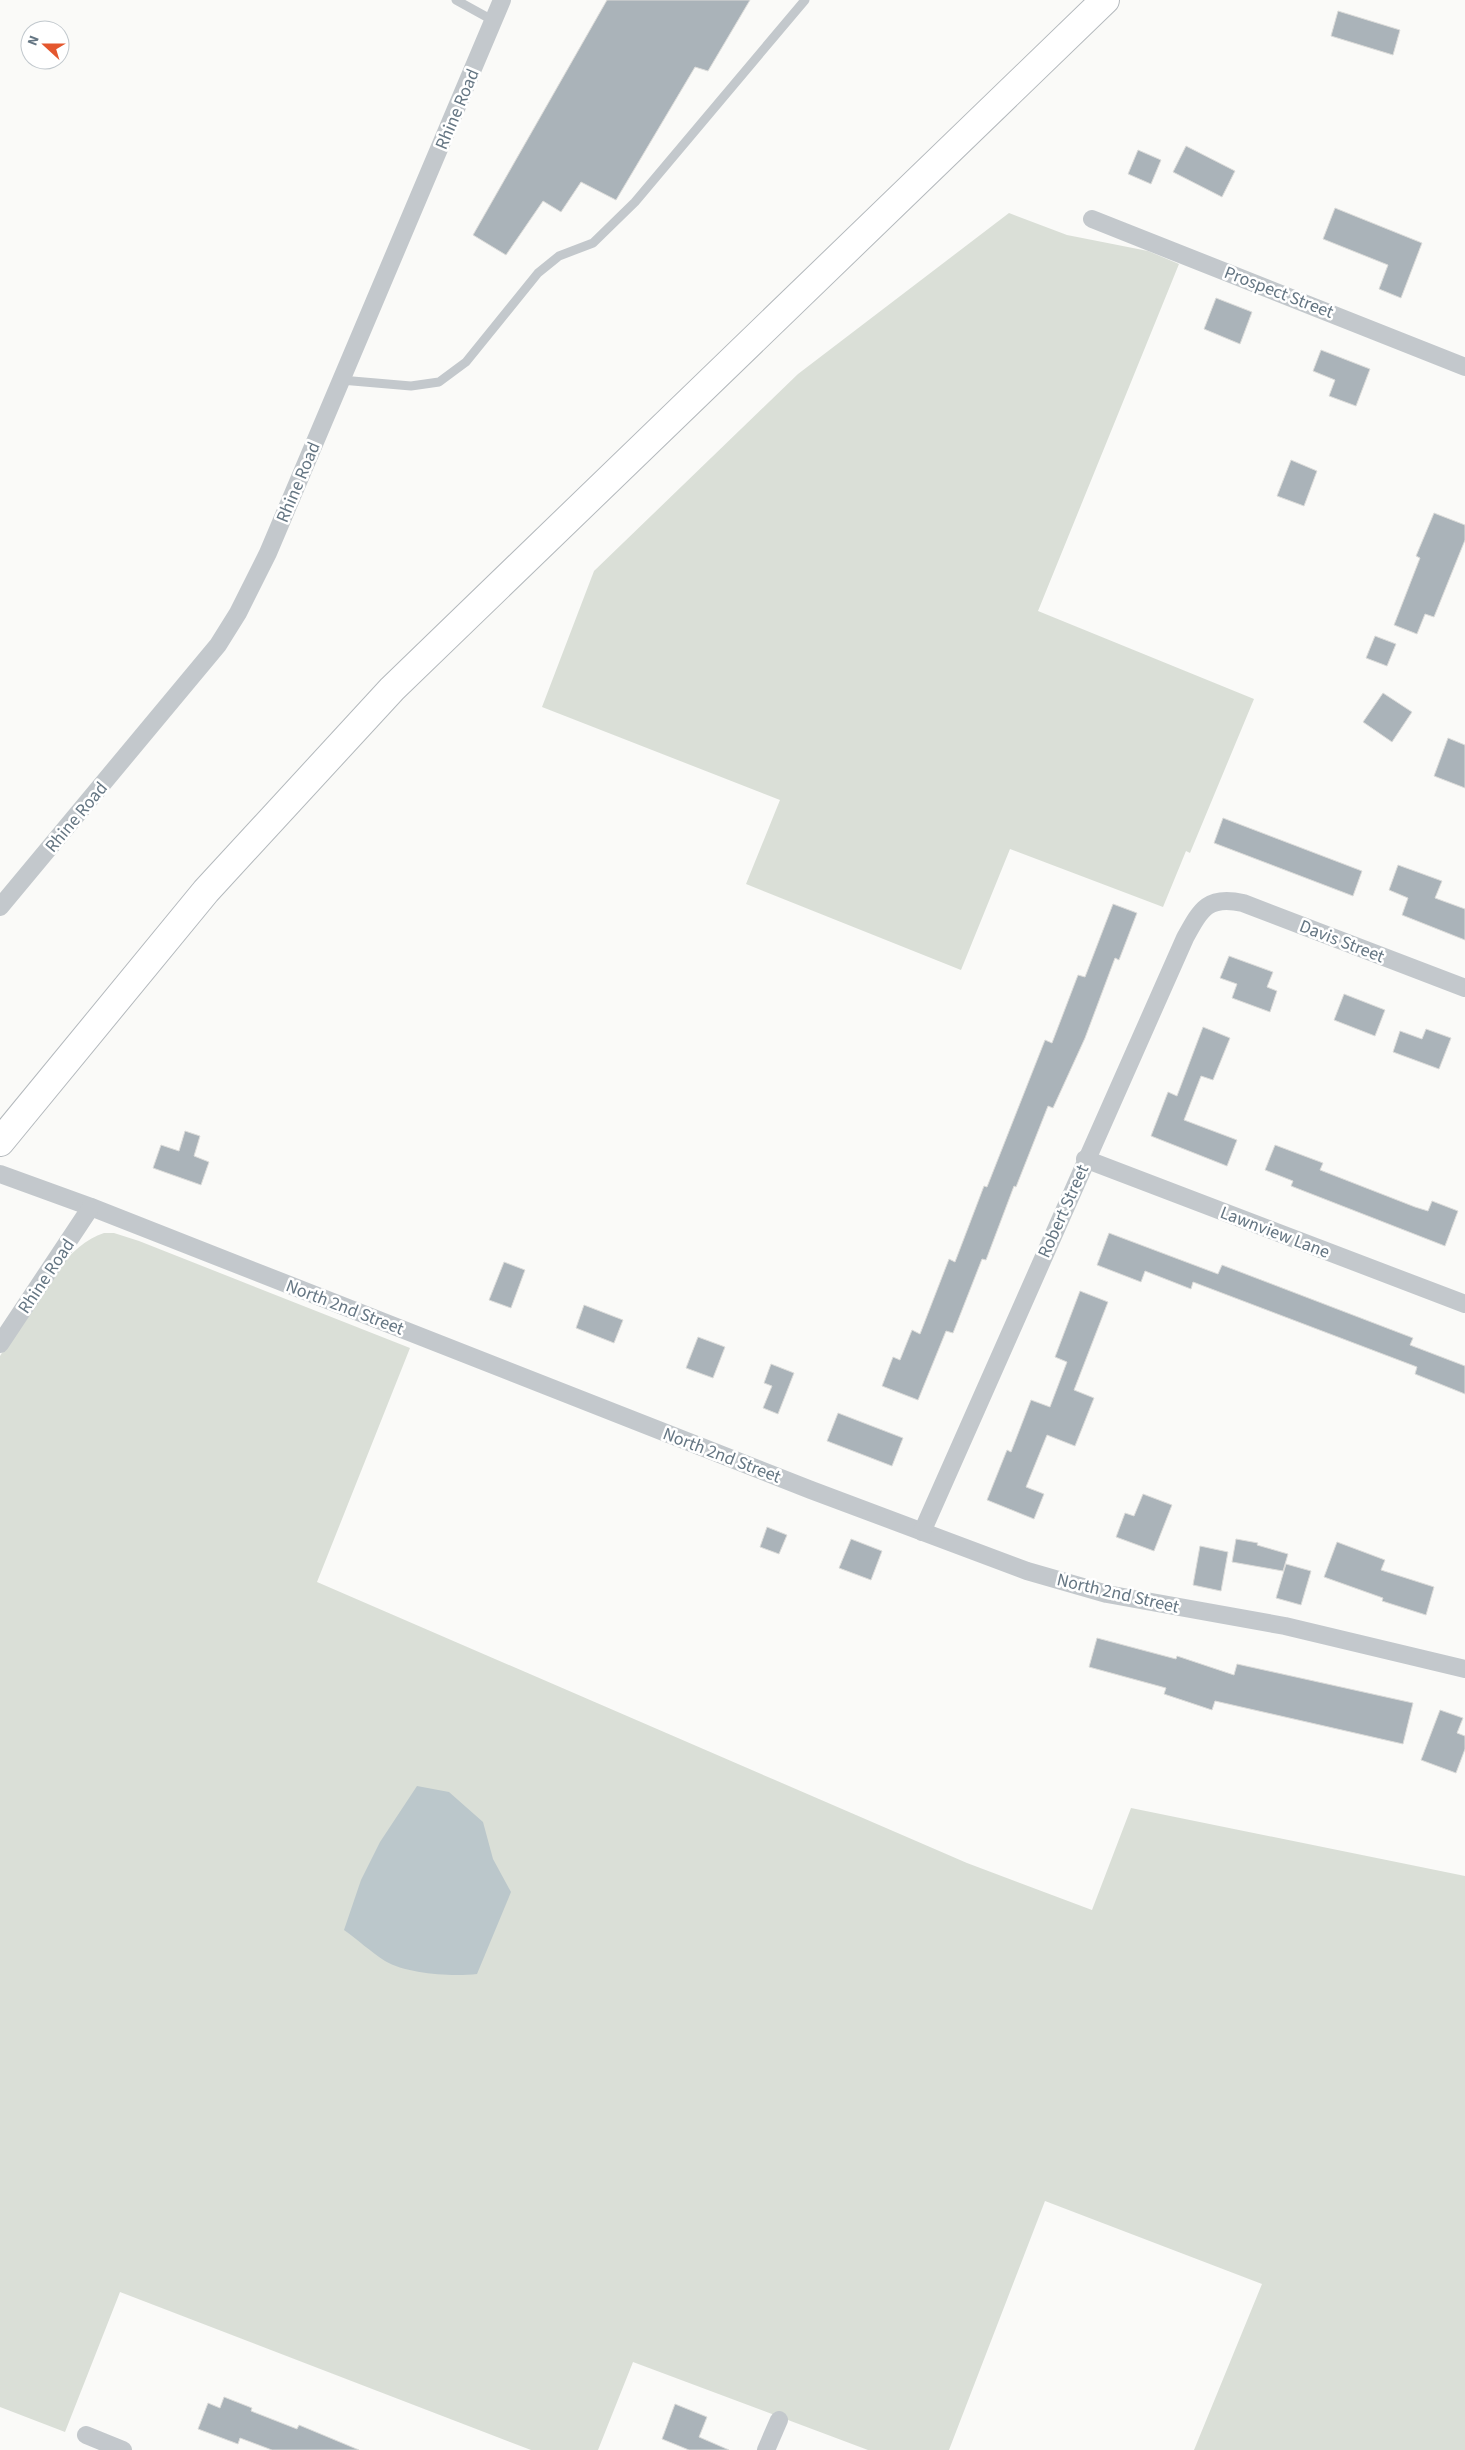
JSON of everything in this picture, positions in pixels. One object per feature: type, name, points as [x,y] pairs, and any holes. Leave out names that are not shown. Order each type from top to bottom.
[{"type":"highway","points":[[0,1142],[67,1057],[206,890],[392,689],[1104,0]]},
{"type":"street","name":"Rhine Road","points":[[0,907],[218,645],[238,613],[264,561],[502,0]]},
{"type":"street","name":"Prospect Street","points":[[1092,219],[1465,366]]},
{"type":"street","name":"Davis Street","points":[[1219,900],[1243,903],[1465,988]]},
{"type":"street","name":"Robert Street","points":[[922,1532],[1085,1159],[1185,938],[1195,921],[1210,904],[1219,900]]},
{"type":"street","name":"Lawnview Lane","points":[[1085,1159],[1465,1304]]},
{"type":"street","name":"North 2nd Street","points":[[0,1174],[91,1207],[811,1490],[1027,1570],[1107,1594],[1285,1626],[1465,1669]]},
{"type":"street","name":"Rhine Road","points":[[0,1344],[91,1207]]},
{"type":"street","points":[[766,2450],[779,2420]]},
{"type":"street","points":[[86,2434],[123,2450]]},
{"type":"lane","points":[[456,0],[494,21]]},
{"type":"lane","points":[[341,380],[411,386],[439,382],[466,362],[538,273],[559,256],[592,243],[635,202],[804,0]]},
{"type":"shaded area","points":[[1009,213],[1067,235],[1148,251],[1179,264],[1038,611],[1254,699],[1190,853],[1186,851],[1163,907],[1010,849],[961,970],[746,884],[780,800],[542,707],[594,571],[798,374]]},
{"type":"shaded area","points":[[104,1233],[114,1233],[139,1241],[410,1348],[317,1582],[967,1863],[1092,1910],[1131,1808],[1465,1876],[1465,2450],[1194,2450],[1262,2284],[1045,2201],[949,2450],[868,2450],[633,2362],[598,2450],[531,2450],[120,2292],[65,2432],[0,2407],[0,1356],[45,1285],[59,1268],[73,1252],[88,1240]]},
{"type":"shaded area","points":[[417,1786],[449,1792],[483,1822],[493,1859],[511,1892],[477,1974],[455,1975],[417,1972],[405,1969],[385,1961],[344,1930],[361,1880],[380,1842]]},
{"type":"building","points":[[607,0],[750,0],[708,71],[695,67],[616,200],[581,182],[561,212],[543,201],[506,255],[473,235]]},
{"type":"building","points":[[1338,11],[1400,30],[1393,55],[1331,36]]},
{"type":"building","points":[[1186,146],[1235,171],[1222,197],[1173,172]]},
{"type":"building","points":[[1138,150],[1161,160],[1151,184],[1128,174]]},
{"type":"building","points":[[1335,208],[1422,243],[1401,298],[1379,289],[1388,265],[1323,239]]},
{"type":"building","points":[[1216,298],[1252,312],[1240,344],[1204,329]]},
{"type":"building","points":[[1321,350],[1370,369],[1356,406],[1329,396],[1335,380],[1313,371]]},
{"type":"building","points":[[1291,460],[1317,471],[1304,506],[1277,496]]},
{"type":"building","points":[[1434,513],[1465,525],[1465,540],[1434,617],[1425,614],[1417,634],[1394,625],[1420,558],[1416,556]]},
{"type":"building","points":[[1375,636],[1396,644],[1387,666],[1366,658]]},
{"type":"building","points":[[1383,693],[1412,712],[1392,742],[1363,722]]},
{"type":"building","points":[[1448,738],[1465,745],[1465,788],[1434,776]]},
{"type":"building","points":[[1223,818],[1362,871],[1353,896],[1214,843]]},
{"type":"building","points":[[1398,865],[1442,881],[1435,898],[1465,909],[1465,940],[1402,915],[1408,898],[1389,890]]},
{"type":"building","points":[[1113,904],[1137,913],[1119,960],[1115,958],[1085,1038],[1053,1108],[1048,1106],[1016,1187],[1014,1186],[986,1260],[982,1259],[953,1333],[946,1331],[918,1400],[882,1386],[893,1357],[900,1360],[912,1330],[920,1334],[949,1259],[955,1262],[984,1186],[987,1187],[1045,1040],[1052,1043],[1078,975],[1085,977]]},
{"type":"building","points":[[1229,956],[1273,972],[1267,987],[1277,991],[1270,1012],[1232,998],[1237,984],[1220,978]]},
{"type":"building","points":[[1344,994],[1385,1010],[1375,1036],[1334,1020]]},
{"type":"building","points":[[1203,1027],[1230,1038],[1213,1080],[1201,1076],[1184,1120],[1237,1140],[1227,1166],[1151,1136],[1168,1092],[1177,1096]]},
{"type":"building","points":[[1426,1029],[1451,1038],[1439,1069],[1393,1052],[1400,1031],[1422,1039]]},
{"type":"building","points":[[185,1131],[200,1136],[194,1156],[209,1162],[201,1185],[153,1168],[161,1145],[179,1151]]},
{"type":"building","points":[[1275,1145],[1323,1163],[1320,1170],[1415,1207],[1428,1211],[1432,1201],[1458,1211],[1445,1246],[1291,1186],[1293,1181],[1265,1170]]},
{"type":"building","points":[[1109,1233],[1218,1274],[1222,1265],[1413,1338],[1410,1345],[1465,1366],[1465,1394],[1415,1374],[1417,1367],[1193,1282],[1191,1289],[1145,1271],[1141,1282],[1097,1265]]},
{"type":"building","points":[[504,1262],[525,1270],[511,1308],[489,1300]]},
{"type":"building","points":[[1080,1291],[1108,1302],[1074,1390],[1094,1398],[1075,1446],[1047,1435],[1026,1487],[1044,1494],[1034,1519],[987,1500],[1007,1450],[1011,1452],[1031,1400],[1050,1407],[1067,1362],[1055,1357]]},
{"type":"building","points":[[584,1305],[623,1320],[614,1343],[576,1328]]},
{"type":"building","points":[[698,1337],[725,1347],[713,1378],[686,1368]]},
{"type":"building","points":[[771,1364],[794,1373],[778,1414],[763,1408],[772,1386],[764,1383]]},
{"type":"building","points":[[838,1413],[903,1438],[892,1466],[827,1441]]},
{"type":"building","points":[[1143,1494],[1172,1505],[1154,1551],[1116,1537],[1125,1513],[1134,1516]]},
{"type":"building","points":[[767,1527],[787,1535],[779,1554],[760,1547]]},
{"type":"building","points":[[851,1539],[882,1551],[871,1580],[839,1568]]},
{"type":"building","points":[[1236,1539],[1258,1543],[1257,1545],[1288,1554],[1283,1571],[1232,1562]]},
{"type":"building","points":[[1337,1542],[1385,1560],[1381,1570],[1434,1587],[1426,1615],[1382,1601],[1383,1598],[1324,1577]]},
{"type":"building","points":[[1200,1546],[1228,1552],[1221,1591],[1193,1585]]},
{"type":"building","points":[[1286,1564],[1311,1571],[1301,1605],[1276,1598]]},
{"type":"building","points":[[1097,1638],[1176,1659],[1177,1656],[1234,1675],[1237,1664],[1413,1703],[1403,1744],[1215,1701],[1212,1710],[1164,1694],[1166,1688],[1089,1667]]},
{"type":"building","points":[[1440,1710],[1463,1718],[1457,1733],[1465,1736],[1465,1749],[1456,1773],[1421,1760]]},
{"type":"building","points":[[224,2397],[252,2408],[251,2411],[297,2429],[299,2425],[359,2450],[272,2450],[240,2438],[238,2444],[198,2429],[208,2403],[220,2408]]},
{"type":"building","points":[[675,2404],[707,2417],[699,2437],[729,2450],[689,2450],[662,2439]]}]
